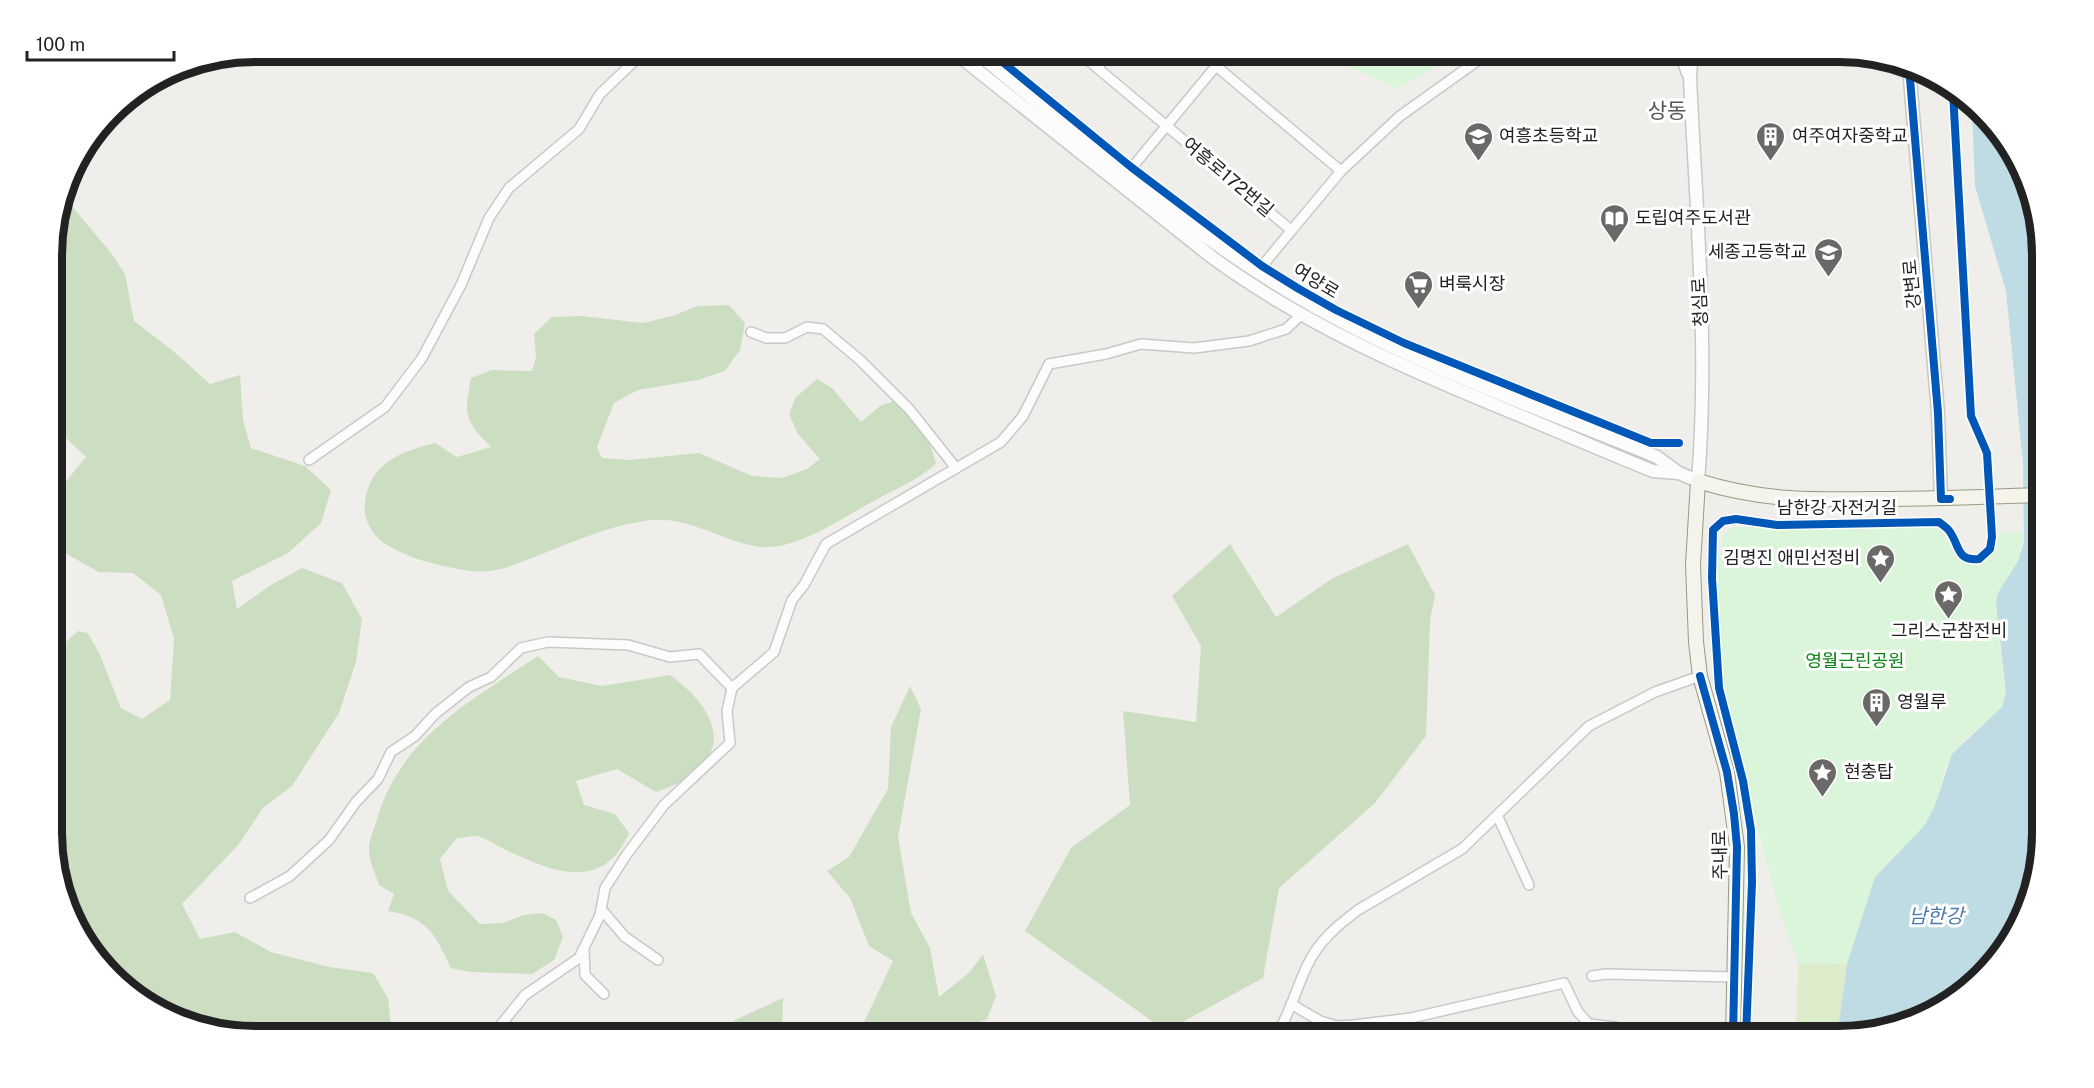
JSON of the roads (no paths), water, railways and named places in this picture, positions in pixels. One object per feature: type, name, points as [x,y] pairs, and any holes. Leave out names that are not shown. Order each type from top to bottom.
[{"type":"main road","name":"여양로","points":[[1698,481],[1766,498],[1945,499],[2032,495]]},
{"type":"main road","name":"주내로","points":[[1698,481],[1693,565],[1700,676],[1727,772],[1737,848],[1733,1026]]},
{"type":"street","points":[[309,460],[385,407],[422,358],[461,285],[489,218],[509,188],[579,129],[600,94],[633,62]]},
{"type":"street","name":"여양로","points":[[966,62],[1213,258],[1256,289],[1301,315],[1361,347],[1604,451],[1653,471],[1679,473]]},
{"type":"street","name":"여양로","points":[[990,62],[1125,176],[1186,223],[1257,272],[1308,303],[1380,340],[1657,457],[1679,473],[1698,481]]},
{"type":"street","name":"여흥로172번길","points":[[1090,62],[1292,230]]},
{"type":"street","points":[[1097,68],[1102,62]]},
{"type":"street","points":[[1125,176],[1165,124],[1218,62]]},
{"type":"street","name":"여흥로172번길","points":[[1257,272],[1341,171],[1400,116],[1476,62]]},
{"type":"street","points":[[1684,62],[1690,77]]},
{"type":"street","name":"청심로","points":[[1691,62],[1701,338],[1701,441],[1698,481]]},
{"type":"street","points":[[1216,66],[1341,171]]},
{"type":"street","name":"강변로","points":[[1911,75],[1945,499]]},
{"type":"street","points":[[499,1027],[525,995],[579,958],[601,909],[605,888],[664,805],[730,743],[727,711],[732,688],[774,652],[792,600],[804,585],[826,544],[1001,442],[1023,416],[1048,364],[1106,354],[1141,344],[1194,348],[1249,341],[1286,329],[1301,315],[1308,303]]},
{"type":"street","points":[[751,332],[765,338],[785,338],[807,327],[823,329],[860,360],[909,410],[956,468]]},
{"type":"street","points":[[250,898],[290,876],[329,840],[356,802],[378,779],[391,752],[415,736],[435,714],[469,687],[491,677],[520,648],[548,642],[628,645],[670,657],[699,654],[732,688]]},
{"type":"street","points":[[1280,1026],[1308,964],[1328,935],[1358,910],[1462,849],[1589,726],[1655,692],[1700,676]]},
{"type":"street","points":[[1498,816],[1529,885]]},
{"type":"street","points":[[601,909],[624,937],[658,960]]},
{"type":"street","points":[[584,947],[585,975],[604,994]]},
{"type":"street","points":[[1592,976],[1606,974],[1734,977]]},
{"type":"street","points":[[1291,1004],[1320,1021],[1337,1026],[1354,1025],[1412,1018],[1564,983],[1578,1012],[1589,1024],[1608,1026]]},
{"type":"water","name":"남한강","points":[[1972,115],[1993,137],[2007,158],[2018,181],[2031,229],[2031,859],[2026,883],[2013,919],[1985,961],[1967,979],[1925,1007],[1902,1016],[1877,1023],[1839,1026],[1847,964],[1875,877],[1925,825],[1936,803],[1952,754],[2002,707],[2006,692],[1996,603],[1998,593],[2018,561],[2024,542],[2023,464],[2006,291],[1975,186]]},
{"type":"place","name":"여흥초등학교","points":[[1478,162]]},
{"type":"place","name":"여주여자중학교","points":[[1771,162]]},
{"type":"place","name":"도립여주도서관","points":[[1614,244]]},
{"type":"place","name":"세종고등학교","points":[[1828,278]]},
{"type":"place","name":"벼룩시장","points":[[1418,310]]},
{"type":"place","name":"김명진 애민선정비","points":[[1881,584]]},
{"type":"place","name":"그리스군참전비","points":[[1949,620]]},
{"type":"place","name":"영월루","points":[[1876,728]]},
{"type":"place","name":"현충탑","points":[[1823,798]]},
{"type":"district","name":"상동","points":[[1667,111]]},
{"type":"park label","name":"영월근린공원","points":[[1855,661]]}]
